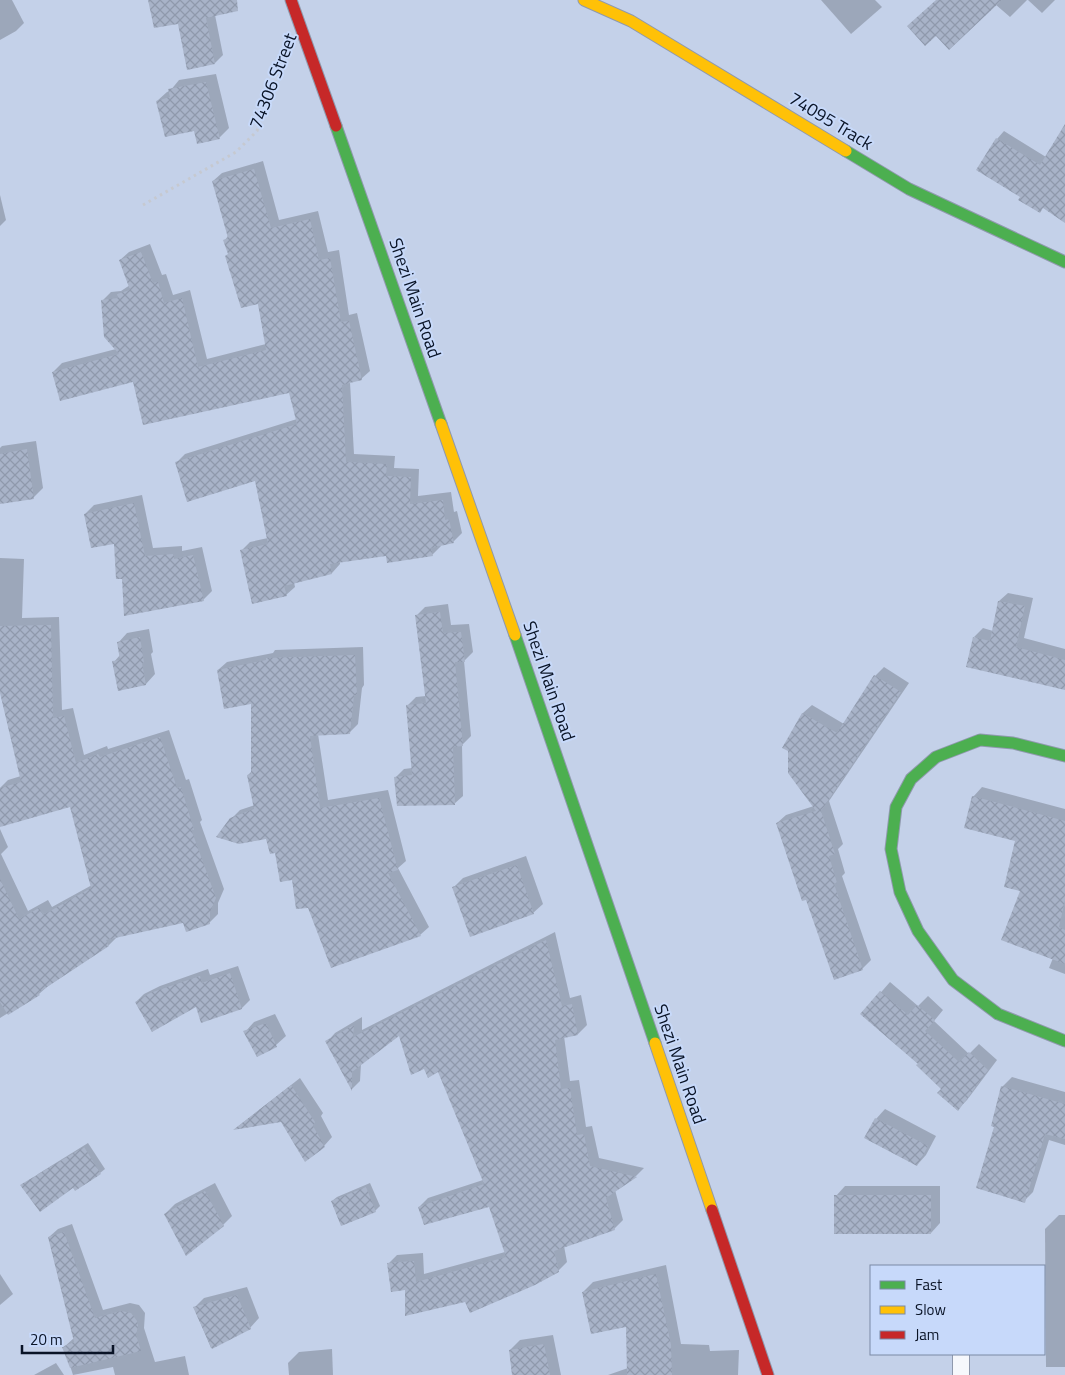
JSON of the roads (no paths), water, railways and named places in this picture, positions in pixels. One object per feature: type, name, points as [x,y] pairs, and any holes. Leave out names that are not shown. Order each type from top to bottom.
[{"type":"street","name":"Shezi Main Road","points":[[291,0],[479,530],[768,1375]]},
{"type":"street","name":"74095 Track","points":[[584,0],[631,21],[910,189],[1065,262]]},
{"type":"street","points":[[1065,756],[1013,744],[980,740],[936,757],[911,779],[896,808],[891,849],[900,892],[918,932],[953,980],[998,1014],[1065,1041]]},
{"type":"lane","points":[[961,1355],[961,1375]]}]
